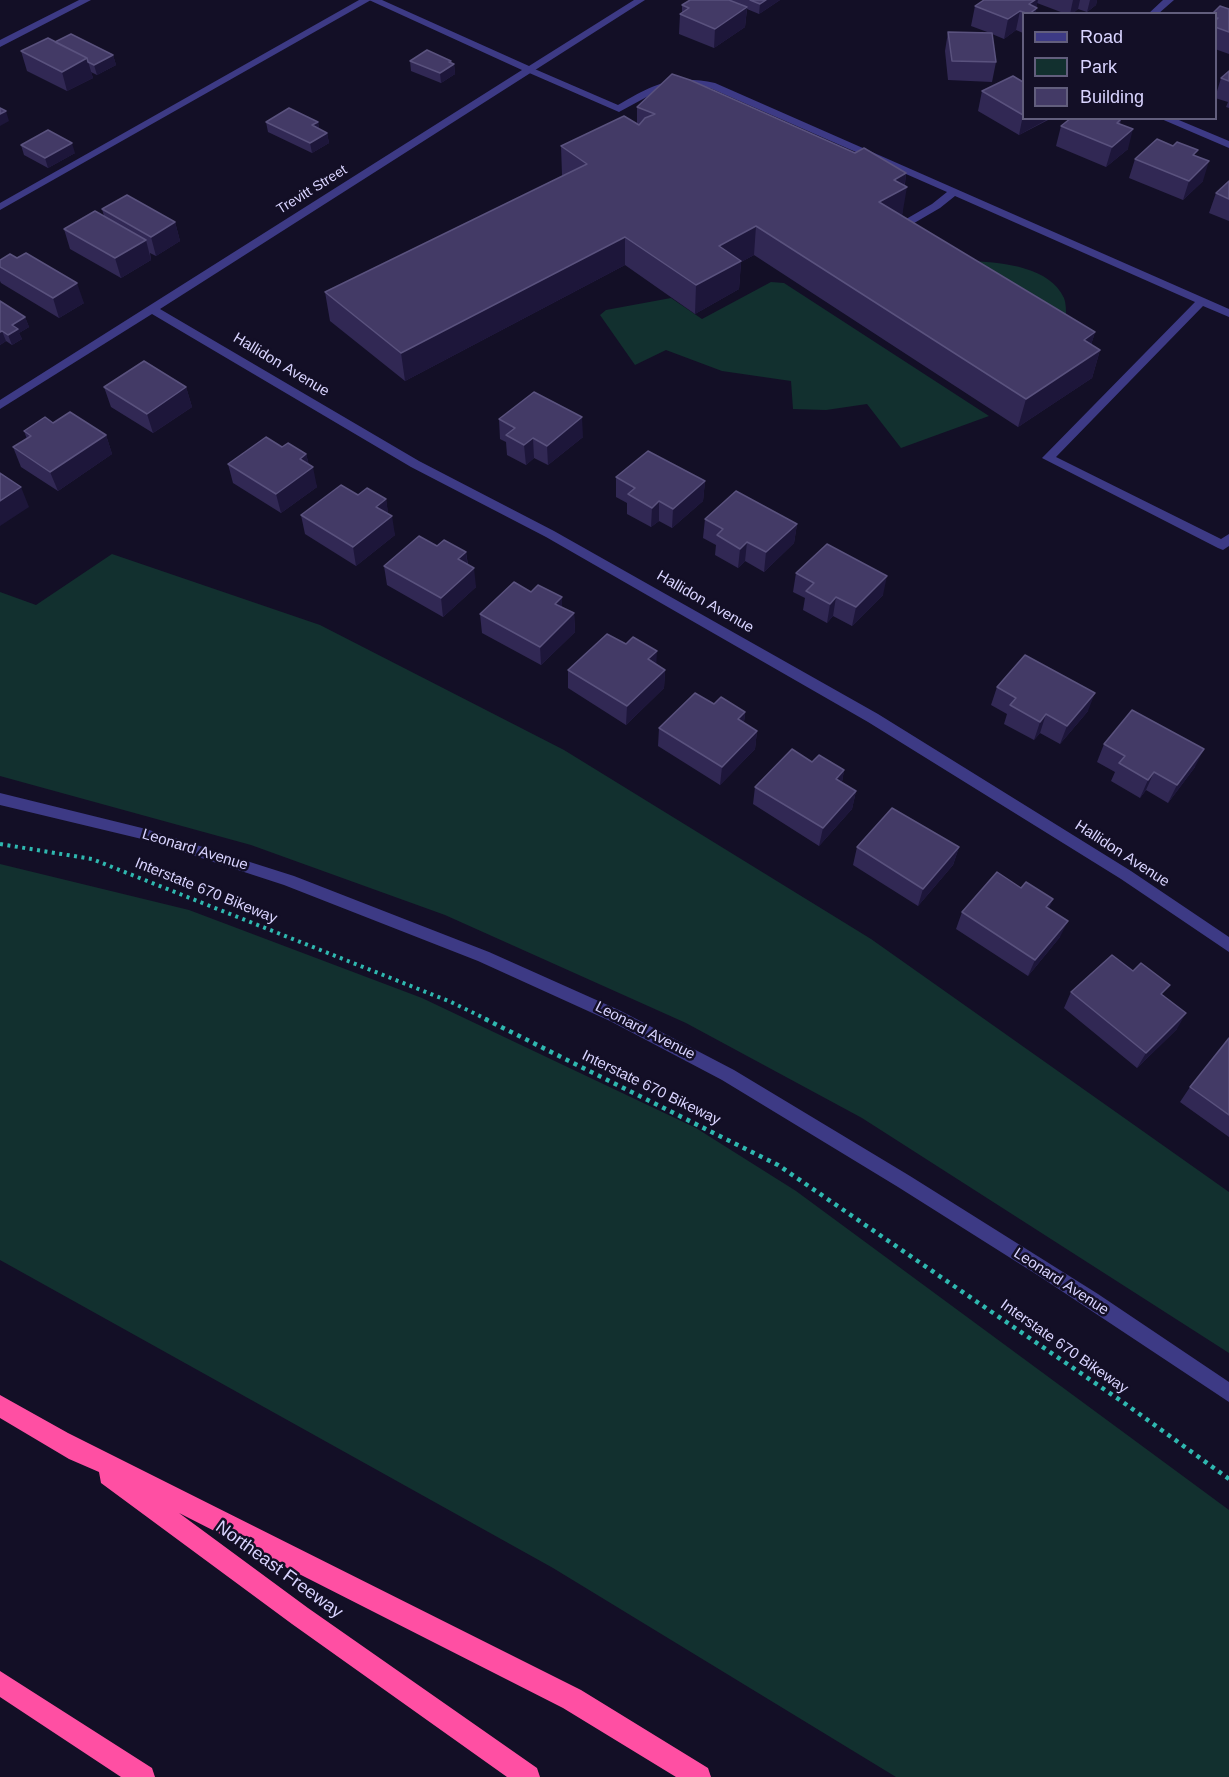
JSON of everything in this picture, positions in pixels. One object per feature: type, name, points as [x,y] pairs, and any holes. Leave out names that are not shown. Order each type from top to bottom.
[{"type":"highway","name":"Northeast Freeway","points":[[0,1406],[67,1444],[300,1616],[528,1777]]},
{"type":"highway","points":[[67,1444],[572,1699],[699,1777]]},
{"type":"highway","points":[[0,1683],[143,1777]]},
{"type":"street","points":[[0,44],[86,0]]},
{"type":"street","points":[[0,207],[366,0]]},
{"type":"street","points":[[374,0],[619,109],[662,82],[685,81],[712,85],[1229,313]]},
{"type":"street","name":"Trevitt Street","points":[[0,405],[640,0]]},
{"type":"street","points":[[1154,12],[1169,0]]},
{"type":"street","points":[[1169,120],[1229,145]]},
{"type":"street","points":[[890,232],[936,206],[954,192]]},
{"type":"street","points":[[1202,301],[1048,458],[1222,545],[1229,538]]},
{"type":"street","name":"Hallidon Avenue","points":[[152,309],[415,464],[550,534],[873,718],[1116,869],[1229,945]]},
{"type":"street","name":"Leonard Avenue","points":[[0,799],[72,813],[194,848],[309,887],[446,940],[648,1032],[718,1069],[950,1209],[1229,1393]]},
{"type":"path","name":"Interstate 670 Bikeway","points":[[0,843],[92,859],[451,1002],[778,1165],[1127,1405],[1229,1479]]},
{"type":"green space","points":[[975,261],[1012,265],[1048,279],[1064,298],[1066,316]]},
{"type":"green space","points":[[771,282],[784,283],[989,416],[901,448],[867,404],[826,410],[793,409],[791,381],[722,371],[666,350],[635,365],[600,315],[606,310],[671,298],[702,319]]},
{"type":"green space","points":[[112,554],[320,625],[564,750],[871,939],[1229,1192],[1229,1353],[862,1118],[686,1023],[445,915],[251,845],[0,776],[0,592],[36,605]]},
{"type":"green space","points":[[0,864],[189,910],[422,998],[696,1128],[796,1191],[1229,1510],[1229,1777],[896,1777],[553,1568],[0,1260]]},
{"type":"building","points":[[690,0],[729,0],[747,7],[715,29],[680,14],[689,8],[682,5]]},
{"type":"building","points":[[750,0],[766,0],[760,4]]},
{"type":"building","points":[[984,0],[1035,0],[1029,4],[1037,8],[1032,12],[1020,11],[1008,19],[975,6]]},
{"type":"building","points":[[1220,6],[1229,9],[1229,32],[1217,28],[1217,12],[1214,12]]},
{"type":"building","points":[[948,32],[992,33],[996,62],[952,61]]},
{"type":"building","points":[[71,34],[113,55],[94,65],[88,62],[87,58],[55,42]]},
{"type":"building","points":[[48,38],[87,58],[62,72],[21,51]]},
{"type":"building","points":[[427,50],[454,64],[440,73],[410,61]]},
{"type":"building","points":[[1229,71],[1229,81],[1221,78]]},
{"type":"building","points":[[672,74],[855,153],[864,148],[906,173],[894,180],[907,187],[879,202],[1095,332],[1084,340],[1100,350],[1026,399],[756,226],[719,246],[741,261],[696,285],[625,237],[401,353],[325,292],[587,164],[561,146],[624,116],[639,125],[645,118],[655,114],[637,107]]},
{"type":"building","points":[[1013,76],[1022,81],[1022,114],[982,91]]},
{"type":"building","points":[[289,108],[318,122],[312,125],[327,133],[310,143],[266,122]]},
{"type":"building","points":[[1068,120],[1120,120],[1117,123],[1133,129],[1112,147],[1061,126]]},
{"type":"building","points":[[48,130],[72,143],[45,158],[21,145]]},
{"type":"building","points":[[1157,139],[1173,146],[1177,142],[1198,150],[1193,155],[1209,161],[1189,181],[1135,159]]},
{"type":"building","points":[[1229,181],[1229,199],[1216,193]]},
{"type":"building","points":[[127,195],[175,222],[151,237],[102,209]]},
{"type":"building","points":[[95,211],[146,240],[115,258],[64,229]]},
{"type":"building","points":[[26,253],[77,283],[53,298],[0,267],[0,260],[10,254],[17,258]]},
{"type":"building","points":[[0,301],[25,317],[12,325],[18,329],[8,335],[0,332]]},
{"type":"building","points":[[144,361],[186,387],[147,414],[104,387]]},
{"type":"building","points":[[534,392],[582,417],[547,446],[533,438],[524,445],[506,435],[515,428],[499,419]]},
{"type":"building","points":[[70,412],[106,435],[50,472],[13,447],[31,436],[24,431],[45,417],[53,423]]},
{"type":"building","points":[[266,437],[282,447],[288,443],[306,454],[300,459],[313,467],[276,494],[228,464]]},
{"type":"building","points":[[648,451],[705,481],[673,509],[659,501],[652,508],[628,494],[635,488],[616,477]]},
{"type":"building","points":[[0,473],[21,487],[0,501]]},
{"type":"building","points":[[341,485],[358,495],[367,488],[386,499],[376,507],[392,516],[353,547],[301,515]]},
{"type":"building","points":[[736,491],[797,524],[766,552],[747,542],[740,549],[717,535],[723,529],[705,519]]},
{"type":"building","points":[[419,536],[437,546],[444,540],[466,552],[458,559],[474,568],[441,598],[384,566]]},
{"type":"building","points":[[827,544],[887,576],[856,607],[836,597],[830,604],[806,591],[814,583],[796,573]]},
{"type":"building","points":[[514,582],[531,592],[538,585],[562,597],[555,604],[574,613],[540,647],[480,614]]},
{"type":"building","points":[[607,634],[626,644],[633,637],[657,651],[648,659],[665,670],[627,706],[568,670]]},
{"type":"building","points":[[1025,655],[1095,693],[1067,726],[1046,714],[1040,722],[1010,705],[1016,698],[997,687]]},
{"type":"building","points":[[695,693],[714,704],[721,697],[745,712],[738,719],[757,731],[722,767],[659,728]]},
{"type":"building","points":[[1132,710],[1204,749],[1177,785],[1154,772],[1148,780],[1119,763],[1125,756],[1104,744]]},
{"type":"building","points":[[792,749],[812,762],[819,755],[844,770],[836,779],[856,791],[823,828],[755,787]]},
{"type":"building","points":[[892,808],[959,847],[923,889],[857,847]]},
{"type":"building","points":[[997,872],[1021,888],[1026,882],[1053,899],[1046,907],[1068,921],[1035,960],[962,912]]},
{"type":"building","points":[[1112,955],[1133,971],[1141,963],[1170,985],[1161,994],[1186,1013],[1146,1053],[1071,992]]},
{"type":"building","points":[[1229,1038],[1229,1115],[1190,1087]]}]
